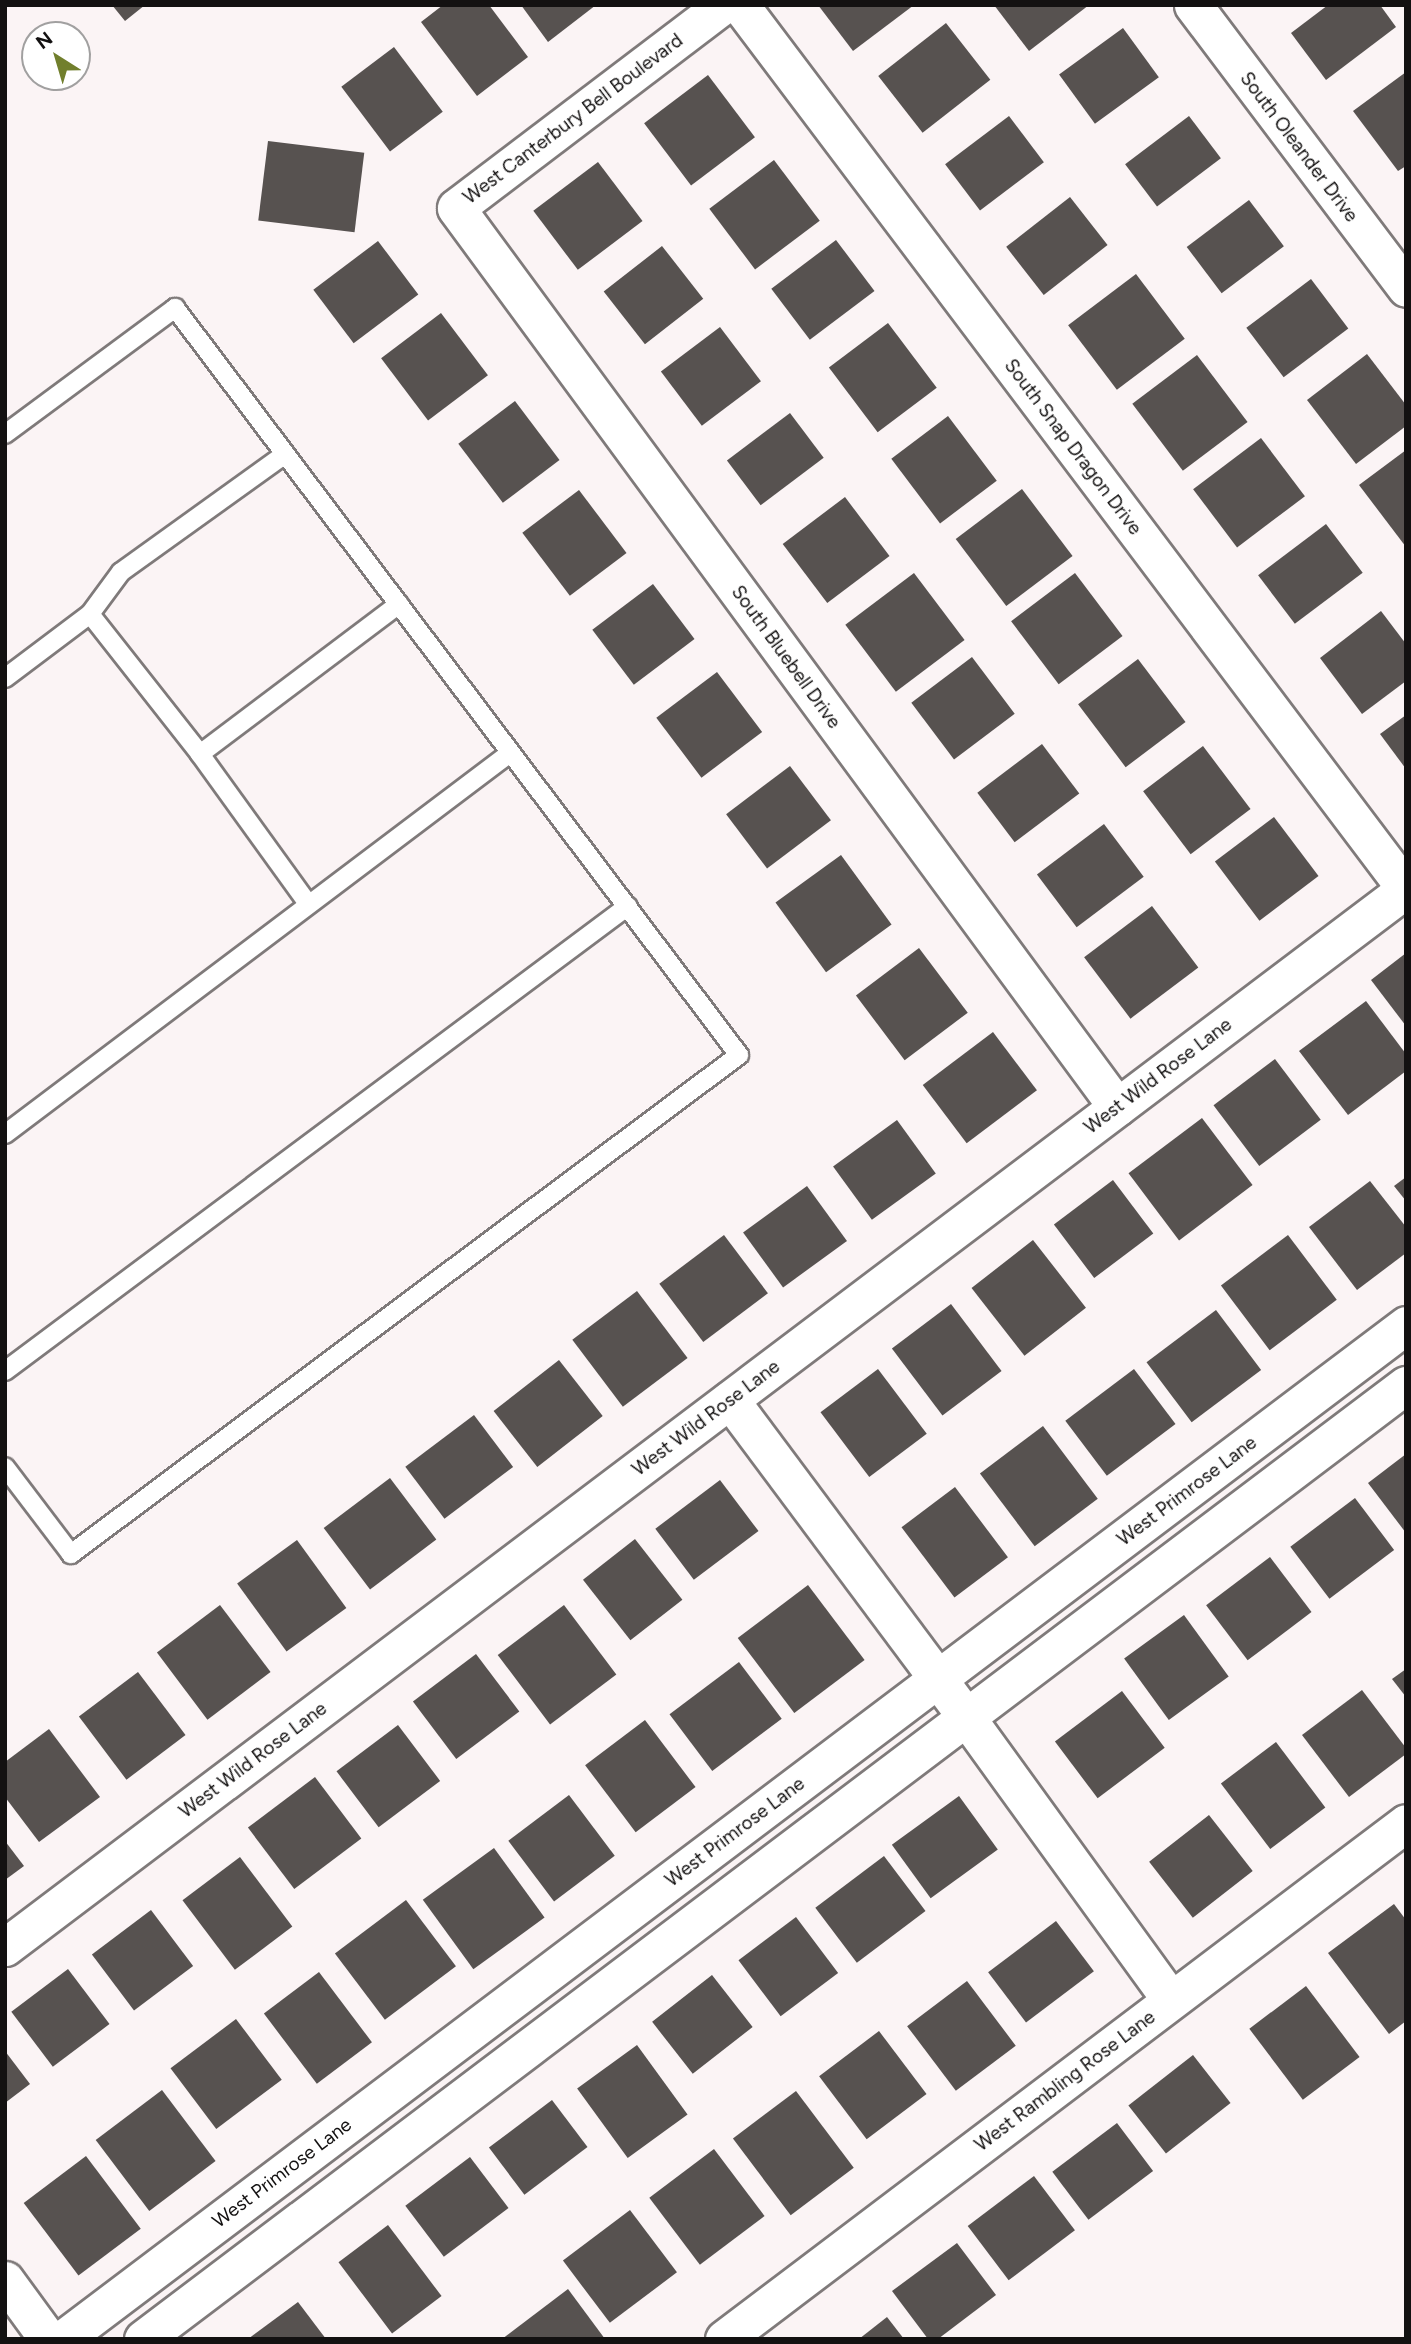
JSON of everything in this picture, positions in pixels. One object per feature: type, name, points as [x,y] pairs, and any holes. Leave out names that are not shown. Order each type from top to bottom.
[{"type":"street","name":"West Canterbury Bell Boulevard","points":[[456,208],[723,5]]},
{"type":"street","name":"South Snap Dragon Drive","points":[[740,5],[1406,889]]},
{"type":"street","name":"South Oleander Drive","points":[[1193,5],[1406,288]]},
{"type":"street","name":"South Bluebell Drive","points":[[456,208],[1117,1107]]},
{"type":"street","name":"West Wild Rose Lane","points":[[5,1947],[1406,889]]},
{"type":"street","name":"West Primrose Lane","points":[[63,2339],[1406,1325]]},
{"type":"street","points":[[144,2339],[1406,1385]]},
{"type":"street","points":[[730,1400],[966,1717],[1171,2000]]},
{"type":"street","points":[[1278,1422],[1308,1459]]},
{"type":"street","name":"West Rambling Rose Lane","points":[[724,2339],[1406,1823]]},
{"type":"street","points":[[617,1921],[645,1959]]},
{"type":"street","points":[[356,2116],[385,2156]]},
{"type":"street","points":[[5,2280],[48,2339]]},
{"type":"lane","points":[[5,434],[175,308],[739,1055],[71,1553],[5,1467]]},
{"type":"lane","points":[[5,678],[90,614],[121,572],[285,454]]},
{"type":"lane","points":[[200,754],[399,604]]},
{"type":"lane","points":[[90,614],[200,754],[308,904]]},
{"type":"lane","points":[[5,1134],[510,753]]},
{"type":"lane","points":[[5,1371],[628,906]]},
{"type":"building","points":[[112,5],[145,5],[125,21]]},
{"type":"building","points":[[443,5],[489,5],[528,57],[477,96],[421,22]]},
{"type":"building","points":[[521,5],[596,5],[548,42]]},
{"type":"building","points":[[818,5],[914,5],[853,51]]},
{"type":"building","points":[[994,5],[1089,5],[1029,51]]},
{"type":"building","points":[[1328,5],[1380,5],[1396,27],[1326,80],[1291,33]]},
{"type":"building","points":[[946,23],[990,80],[923,133],[878,76]]},
{"type":"building","points":[[1123,28],[1159,77],[1095,124],[1059,74]]},
{"type":"building","points":[[394,47],[443,112],[390,151],[341,87]]},
{"type":"building","points":[[1406,72],[1406,166],[1398,171],[1353,111]]},
{"type":"building","points":[[708,75],[755,137],[691,185],[644,123]]},
{"type":"building","points":[[1009,116],[1044,162],[980,210],[945,164]]},
{"type":"building","points":[[1189,116],[1221,158],[1157,206],[1125,164]]},
{"type":"building","points":[[268,141],[364,153],[355,232],[258,220]]},
{"type":"building","points":[[774,160],[820,221],[755,269],[709,209]]},
{"type":"building","points":[[598,162],[643,221],[578,270],[533,211]]},
{"type":"building","points":[[1070,197],[1108,245],[1044,295],[1006,247]]},
{"type":"building","points":[[1249,200],[1284,246],[1222,293],[1187,247]]},
{"type":"building","points":[[836,240],[875,291],[810,340],[771,289]]},
{"type":"building","points":[[378,241],[418,295],[354,343],[313,290]]},
{"type":"building","points":[[662,246],[703,299],[645,344],[604,292]]},
{"type":"building","points":[[1136,274],[1185,339],[1117,390],[1068,325]]},
{"type":"building","points":[[1311,279],[1348,329],[1284,377],[1246,328]]},
{"type":"building","points":[[441,313],[488,375],[428,420],[381,358]]},
{"type":"building","points":[[888,323],[937,388],[878,432],[829,368]]},
{"type":"building","points":[[720,327],[761,381],[702,426],[661,372]]},
{"type":"building","points":[[1367,354],[1406,405],[1406,426],[1356,464],[1307,400]]},
{"type":"building","points":[[1197,355],[1248,422],[1183,471],[1132,404]]},
{"type":"building","points":[[515,401],[560,460],[503,503],[458,444]]},
{"type":"building","points":[[790,413],[824,458],[761,505],[727,461]]},
{"type":"building","points":[[948,416],[997,481],[940,523],[891,459]]},
{"type":"building","points":[[1261,438],[1305,496],[1237,547],[1193,489]]},
{"type":"building","points":[[1406,450],[1406,547],[1359,485]]},
{"type":"building","points":[[1022,489],[1073,556],[1006,606],[956,539]]},
{"type":"building","points":[[579,490],[627,553],[570,596],[522,533]]},
{"type":"building","points":[[845,497],[890,556],[827,603],[783,544]]},
{"type":"building","points":[[1326,524],[1363,573],[1295,624],[1258,575]]},
{"type":"building","points":[[914,573],[965,640],[896,692],[845,625]]},
{"type":"building","points":[[1075,573],[1123,636],[1059,684],[1011,621]]},
{"type":"building","points":[[653,584],[695,639],[634,685],[592,630]]},
{"type":"building","points":[[1381,611],[1406,644],[1406,681],[1362,714],[1320,658]]},
{"type":"building","points":[[972,657],[1015,714],[954,759],[911,703]]},
{"type":"building","points":[[1138,659],[1186,722],[1126,767],[1078,704]]},
{"type":"building","points":[[717,672],[762,732],[701,778],[656,718]]},
{"type":"building","points":[[1406,715],[1406,769],[1380,734]]},
{"type":"building","points":[[1042,744],[1079,794],[1015,842],[977,793]]},
{"type":"building","points":[[1203,746],[1251,809],[1191,854],[1143,791]]},
{"type":"building","points":[[790,766],[831,820],[767,868],[726,814]]},
{"type":"building","points":[[1274,817],[1319,876],[1259,921],[1215,862]]},
{"type":"building","points":[[1104,824],[1144,877],[1077,927],[1037,875]]},
{"type":"building","points":[[841,855],[892,925],[826,972],[775,903]]},
{"type":"building","points":[[1152,906],[1198,967],[1130,1019],[1084,957]]},
{"type":"building","points":[[919,948],[968,1013],[905,1060],[856,996]]},
{"type":"building","points":[[1406,953],[1406,1026],[1371,980]]},
{"type":"building","points":[[1366,1001],[1406,1054],[1406,1071],[1348,1115],[1299,1051]]},
{"type":"building","points":[[993,1032],[1037,1090],[967,1143],[923,1085]]},
{"type":"building","points":[[1275,1059],[1321,1120],[1259,1166],[1214,1105]]},
{"type":"building","points":[[1202,1118],[1253,1185],[1179,1240],[1129,1173]]},
{"type":"building","points":[[897,1120],[936,1173],[872,1220],[833,1166]]},
{"type":"building","points":[[1406,1177],[1406,1201],[1394,1186]]},
{"type":"building","points":[[1113,1180],[1153,1234],[1094,1278],[1054,1225]]},
{"type":"building","points":[[1370,1181],[1406,1227],[1406,1253],[1357,1290],[1309,1227]]},
{"type":"building","points":[[807,1186],[847,1241],[783,1287],[743,1232]]},
{"type":"building","points":[[724,1235],[768,1293],[703,1342],[659,1284]]},
{"type":"building","points":[[1288,1235],[1337,1300],[1270,1350],[1221,1286]]},
{"type":"building","points":[[1033,1240],[1086,1308],[1024,1356],[972,1288]]},
{"type":"building","points":[[637,1291],[688,1358],[623,1407],[572,1340]]},
{"type":"building","points":[[951,1304],[1002,1371],[942,1416],[892,1349]]},
{"type":"building","points":[[1216,1310],[1261,1370],[1192,1422],[1147,1362]]},
{"type":"building","points":[[559,1360],[603,1416],[537,1467],[494,1411]]},
{"type":"building","points":[[878,1369],[927,1434],[869,1477],[820,1412]]},
{"type":"building","points":[[1134,1369],[1176,1424],[1107,1476],[1065,1421]]},
{"type":"building","points":[[474,1415],[513,1467],[444,1519],[405,1467]]},
{"type":"building","points":[[1043,1426],[1098,1499],[1035,1546],[980,1474]]},
{"type":"building","points":[[1406,1454],[1406,1533],[1368,1483]]},
{"type":"building","points":[[390,1478],[436,1539],[370,1589],[324,1528]]},
{"type":"building","points":[[720,1480],[759,1531],[694,1580],[655,1529]]},
{"type":"building","points":[[955,1487],[1008,1557],[954,1598],[901,1527]]},
{"type":"building","points":[[1355,1498],[1394,1550],[1329,1599],[1290,1547]]},
{"type":"building","points":[[635,1539],[682,1600],[630,1640],[583,1580]]},
{"type":"building","points":[[297,1540],[346,1608],[287,1651],[237,1583]]},
{"type":"building","points":[[1270,1557],[1312,1612],[1248,1660],[1206,1605]]},
{"type":"building","points":[[808,1585],[865,1660],[794,1713],[738,1638]]},
{"type":"building","points":[[220,1605],[271,1672],[207,1720],[157,1653]]},
{"type":"building","points":[[564,1605],[616,1674],[550,1724],[498,1655]]},
{"type":"building","points":[[1184,1615],[1229,1676],[1169,1720],[1124,1658]]},
{"type":"building","points":[[476,1654],[519,1712],[456,1759],[413,1702]]},
{"type":"building","points":[[739,1662],[782,1719],[712,1771],[670,1714]]},
{"type":"building","points":[[1406,1669],[1406,1697],[1392,1679]]},
{"type":"building","points":[[138,1672],[186,1735],[126,1780],[79,1717]]},
{"type":"building","points":[[1362,1690],[1406,1748],[1406,1754],[1349,1797],[1302,1735]]},
{"type":"building","points":[[1122,1691],[1165,1748],[1098,1798],[1055,1742]]},
{"type":"building","points":[[645,1720],[696,1787],[636,1832],[585,1765]]},
{"type":"building","points":[[398,1725],[440,1781],[379,1827],[337,1771]]},
{"type":"building","points":[[49,1729],[100,1797],[39,1842],[5,1797],[5,1762]]},
{"type":"building","points":[[1276,1742],[1325,1807],[1270,1849],[1221,1784]]},
{"type":"building","points":[[315,1777],[361,1838],[294,1889],[248,1828]]},
{"type":"building","points":[[569,1795],[615,1856],[554,1901],[508,1841]]},
{"type":"building","points":[[959,1796],[998,1849],[931,1898],[892,1845]]},
{"type":"building","points":[[1209,1815],[1253,1871],[1193,1918],[1149,1862]]},
{"type":"building","points":[[5,1841],[24,1866],[5,1880]]},
{"type":"building","points":[[494,1848],[545,1918],[473,1969],[423,1900]]},
{"type":"building","points":[[884,1856],[926,1911],[857,1963],[815,1908]]},
{"type":"building","points":[[240,1857],[292,1926],[235,1970],[182,1900]]},
{"type":"building","points":[[406,1900],[456,1966],[385,2020],[335,1954]]},
{"type":"building","points":[[1394,1904],[1406,1920],[1406,2021],[1389,2034],[1328,1953]]},
{"type":"building","points":[[151,1910],[193,1966],[134,2010],[92,1955]]},
{"type":"building","points":[[796,1917],[838,1973],[781,2016],[738,1960]]},
{"type":"building","points":[[1056,1921],[1094,1971],[1026,2022],[988,1972]]},
{"type":"building","points":[[68,1969],[110,2024],[53,2067],[11,2012]]},
{"type":"building","points":[[319,1972],[372,2042],[317,2084],[264,2014]]},
{"type":"building","points":[[712,1975],[753,2027],[693,2074],[652,2022]]},
{"type":"building","points":[[967,1981],[1016,2046],[956,2091],[907,2026]]},
{"type":"building","points":[[1306,1986],[1360,2057],[1303,2100],[1249,2029]]},
{"type":"building","points":[[236,2019],[282,2080],[216,2129],[171,2068]]},
{"type":"building","points":[[879,2031],[927,2094],[867,2139],[819,2076]]},
{"type":"building","points":[[637,2045],[688,2115],[628,2158],[577,2088]]},
{"type":"building","points":[[5,2051],[30,2084],[5,2103]]},
{"type":"building","points":[[1193,2055],[1231,2103],[1166,2154],[1128,2105]]},
{"type":"building","points":[[162,2090],[216,2161],[149,2211],[96,2140]]},
{"type":"building","points":[[796,2091],[854,2168],[791,2215],[733,2139]]},
{"type":"building","points":[[552,2100],[588,2147],[524,2195],[489,2148]]},
{"type":"building","points":[[1117,2123],[1153,2171],[1088,2220],[1052,2172]]},
{"type":"building","points":[[714,2149],[765,2216],[700,2265],[649,2198]]},
{"type":"building","points":[[86,2156],[141,2229],[78,2276],[24,2203]]},
{"type":"building","points":[[470,2157],[509,2208],[444,2257],[405,2206]]},
{"type":"building","points":[[1034,2176],[1075,2230],[1009,2280],[968,2226]]},
{"type":"building","points":[[630,2210],[677,2272],[610,2323],[563,2261]]},
{"type":"building","points":[[388,2225],[442,2296],[392,2333],[338,2262]]},
{"type":"building","points":[[957,2243],[996,2295],[938,2339],[928,2339],[892,2291]]},
{"type":"building","points":[[568,2289],[605,2339],[502,2339]]},
{"type":"building","points":[[298,2302],[326,2339],[248,2339]]},
{"type":"building","points":[[887,2317],[904,2339],[859,2339]]}]
